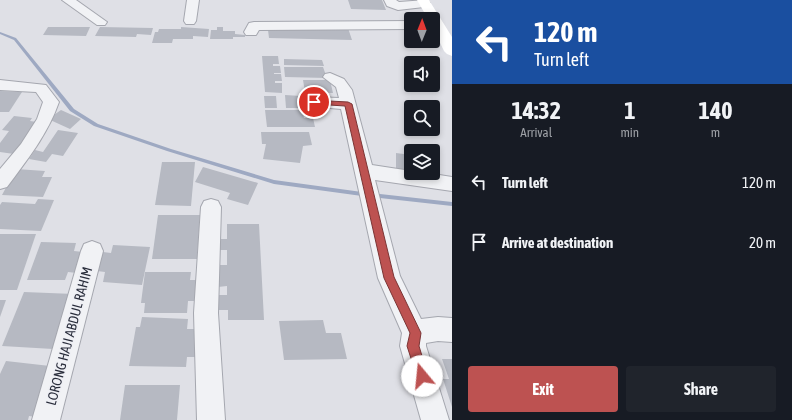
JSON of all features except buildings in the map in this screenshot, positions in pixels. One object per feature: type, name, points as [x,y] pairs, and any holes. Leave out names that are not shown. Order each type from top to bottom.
[{"type":"main road","points":[[423,2],[429,12]]},
{"type":"main road","points":[[440,32],[452,51]]},
{"type":"street","points":[[68,0],[101,22]]},
{"type":"street","points":[[190,21],[193,0]]},
{"type":"street","points":[[390,0],[398,6],[423,2]]},
{"type":"street","points":[[251,32],[254,26],[404,25]]},
{"type":"street","points":[[330,77],[340,81],[344,89],[389,278],[415,333],[413,346],[435,420]]},
{"type":"street","points":[[0,85],[41,88],[51,102],[45,119],[27,148],[0,182]]},
{"type":"street","points":[[314,102],[348,104]]},
{"type":"street","points":[[367,187],[452,184]]},
{"type":"street","points":[[210,207],[206,313],[211,420]]},
{"type":"street","name":"LORONG HAJI ABDUL RAHIM","points":[[46,420],[92,251]]},
{"type":"street","points":[[415,333],[438,329],[452,330]]},
{"type":"waterway","points":[[0,33],[15,39],[72,110],[96,125],[169,150],[274,182],[452,204]]},
{"type":"route","points":[[314,102],[348,104],[389,278],[415,333],[413,346],[422,376]]}]
